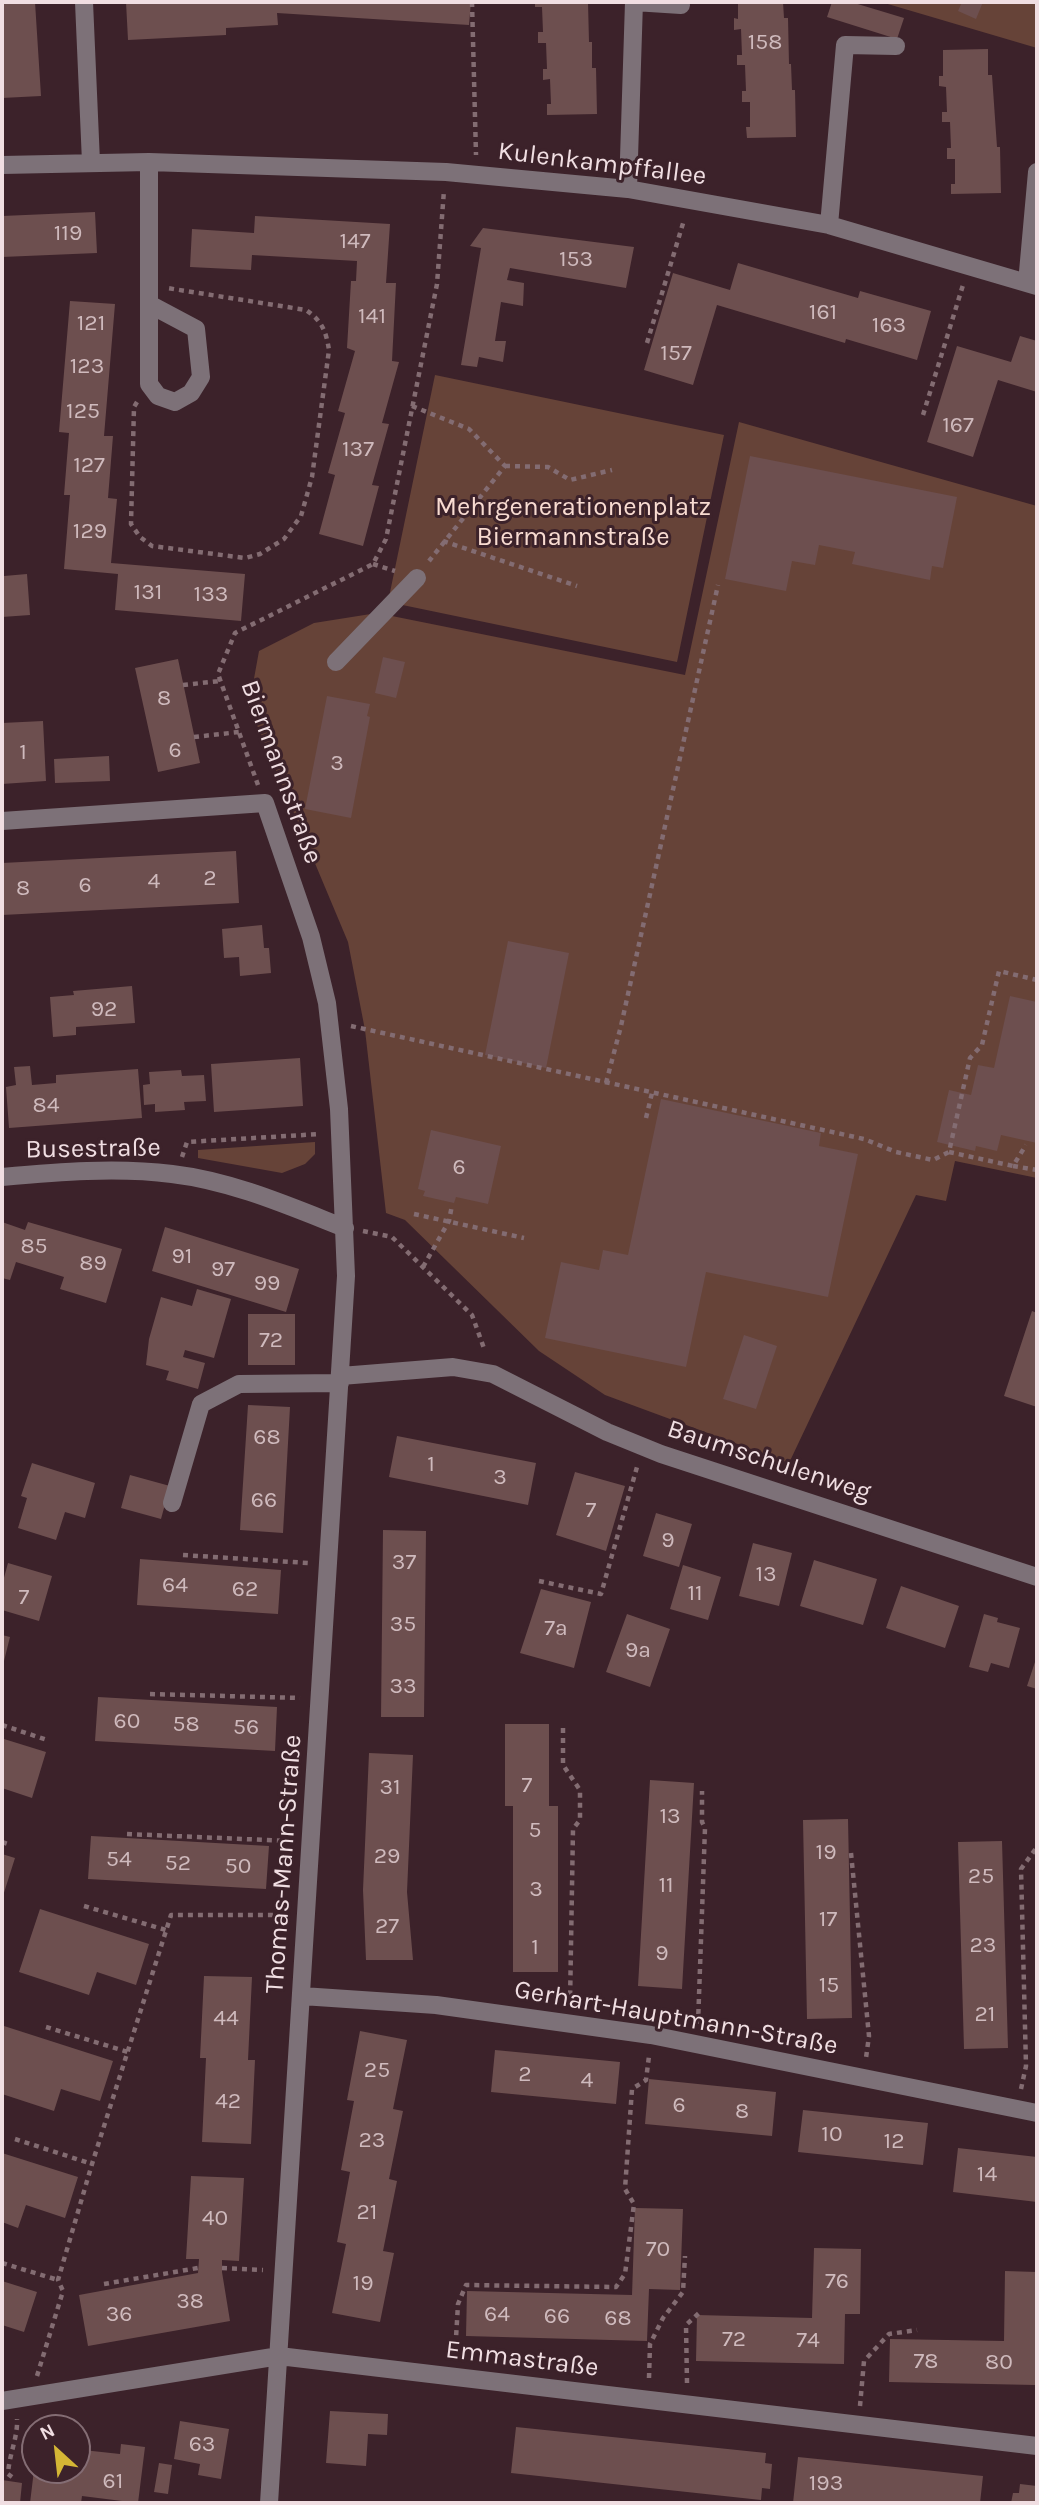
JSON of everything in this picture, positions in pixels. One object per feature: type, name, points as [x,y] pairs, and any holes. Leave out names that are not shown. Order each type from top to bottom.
[{"type":"street","points":[[84,2],[91,162]]},
{"type":"street","points":[[628,189],[634,2],[681,5]]},
{"type":"street","points":[[829,225],[845,45],[896,47]]},
{"type":"street","points":[[149,162],[149,295],[149,384],[158,396],[175,402],[191,393],[201,377],[196,329],[149,295]]},
{"type":"street","name":"Kulenkampffallee","points":[[2,165],[149,162],[446,172],[628,189],[829,225],[1032,285]]},
{"type":"street","points":[[1032,285],[1037,172]]},
{"type":"street","points":[[336,662],[417,578]]},
{"type":"street","points":[[2,821],[265,803]]},
{"type":"street","name":"Biermannstraße","points":[[265,803],[311,937],[327,1003],[341,1133],[345,1228]]},
{"type":"street","name":"Busestraße","points":[[2,1177],[113,1171],[175,1174],[249,1191],[345,1228]]},
{"type":"street","name":"Thomas-Mann-Straße","points":[[270,2503],[340,1380],[346,1276],[345,1228]]},
{"type":"street","name":"Baumschulenweg","points":[[172,1503],[201,1404],[239,1384],[340,1380],[453,1367],[493,1374],[607,1432],[661,1454],[1037,1577]]},
{"type":"street","name":"Gerhart-Hauptmann-Straße","points":[[302,1996],[436,2005],[570,2022],[651,2035],[1037,2113]]},
{"type":"street","name":"Emmastraße","points":[[9,2400],[279,2356],[1037,2446]]},
{"type":"path","points":[[472,2],[477,175]]},
{"type":"path","name":"Biermannstraße","points":[[265,803],[218,674],[235,633],[373,564],[386,539],[437,284],[446,172]]},
{"type":"path","points":[[647,343],[690,200]]},
{"type":"path","points":[[923,415],[969,266]]},
{"type":"path","points":[[149,295],[183,290],[306,310],[319,319],[326,333],[329,350],[312,477],[301,516],[284,540],[260,554],[245,558],[152,546],[140,537],[131,524],[134,407],[149,384]]},
{"type":"path","points":[[412,406],[469,429],[505,466],[548,467],[570,480],[611,470]]},
{"type":"path","points":[[417,578],[443,541],[505,466]]},
{"type":"path","points":[[443,541],[577,586]]},
{"type":"path","points":[[606,1083],[621,1026],[718,585]]},
{"type":"path","points":[[183,685],[221,681]]},
{"type":"path","points":[[194,737],[239,732]]},
{"type":"path","points":[[949,1152],[970,1058],[982,1045],[999,971],[1037,980]]},
{"type":"path","points":[[329,1021],[864,1139],[896,1153],[933,1160],[949,1152],[1037,1170]]},
{"type":"path","points":[[646,1118],[652,1093]]},
{"type":"path","points":[[175,1174],[187,1142],[341,1133]]},
{"type":"path","points":[[1013,1166],[1026,1146]]},
{"type":"path","points":[[423,1267],[449,1222],[452,1205]]},
{"type":"path","points":[[414,1214],[524,1238]]},
{"type":"path","points":[[345,1228],[392,1237],[472,1315],[493,1374]]},
{"type":"path","points":[[539,1581],[601,1594],[635,1474]]},
{"type":"path","points":[[183,1555],[329,1563]]},
{"type":"path","points":[[150,1694],[320,1699]]},
{"type":"path","points":[[2,1725],[47,1740]]},
{"type":"path","points":[[563,1728],[563,1765],[580,1790],[580,1820],[573,1829],[570,2022]]},
{"type":"path","points":[[697,2045],[705,1828],[702,1822],[702,1791]]},
{"type":"path","points":[[127,1834],[311,1842]]},
{"type":"path","points":[[2,1842],[11,1845]]},
{"type":"path","points":[[1018,2109],[1026,2066],[1021,1869],[1037,1847]]},
{"type":"path","points":[[851,1853],[869,2036],[864,2078]]},
{"type":"path","points":[[84,1906],[166,1930]]},
{"type":"path","points":[[34,2396],[38,2370],[63,2291],[58,2280],[92,2164],[172,1915],[307,1915]]},
{"type":"path","points":[[46,2027],[128,2052]]},
{"type":"path","points":[[454,2377],[458,2304],[466,2285],[616,2287],[625,2274],[634,2204],[625,2189],[632,2089],[646,2080]]},
{"type":"path","points":[[15,2139],[92,2164]]},
{"type":"path","points":[[648,2400],[650,2344],[663,2318],[683,2292],[685,2256]]},
{"type":"path","points":[[2,2263],[58,2280]]},
{"type":"path","points":[[222,2268],[285,2272]]},
{"type":"path","points":[[104,2284],[198,2269]]},
{"type":"path","points":[[687,2404],[686,2325],[699,2313]]},
{"type":"path","points":[[858,2425],[864,2361],[889,2334],[917,2330]]},
{"type":"path","points":[[9,2400],[18,2428],[9,2460],[8,2474],[12,2477]]},
{"type":"path","points":[[2,2464],[9,2460]]},
{"type":"green space","points":[[881,2],[1037,2],[1037,48]]},
{"type":"green space","name":"Mehrgenerationenplatz Biermannstraße","points":[[435,375],[724,435],[677,662],[388,602]]},
{"type":"green space","points":[[739,422],[1037,506],[1037,1178],[955,1161],[946,1201],[916,1195],[789,1463],[605,1395],[539,1351],[405,1220],[386,1213],[365,1030],[348,942],[249,706],[259,651],[314,623],[377,613],[685,675]]},
{"type":"green space","points":[[315,1142],[315,1154],[305,1164],[282,1173],[198,1158],[198,1150]]},
{"type":"building","points":[[2,2],[35,2],[41,96],[2,98]]},
{"type":"building","points":[[126,2],[471,2],[469,25],[277,13],[278,25],[226,28],[226,35],[128,40]]},
{"type":"building","points":[[535,2],[588,2],[592,68],[596,68],[597,114],[547,115],[547,104],[551,104],[550,79],[543,80],[543,69],[547,69],[546,43],[538,43],[538,32],[543,32],[542,7],[535,7]]},
{"type":"building","points":[[738,2],[783,2],[784,18],[788,18],[792,90],[795,90],[796,137],[747,138],[750,102],[742,102],[742,91],[746,91],[745,65],[737,65],[737,55],[742,55],[741,29],[734,30],[734,18],[738,19]]},
{"type":"building","points":[[832,2],[851,2],[904,18],[897,39],[827,17]]},
{"type":"building","points":[[962,2],[983,2],[976,19],[958,11]]},
{"type":"building","points":[[988,49],[988,75],[992,75],[997,147],[1000,147],[1001,193],[951,194],[951,184],[955,184],[955,159],[947,159],[947,148],[951,148],[950,122],[942,122],[942,112],[947,112],[946,87],[939,86],[939,76],[943,76],[943,50]]},
{"type":"building","points":[[95,212],[97,253],[2,257],[2,216]]},
{"type":"building","points":[[255,216],[390,224],[386,283],[396,283],[392,361],[399,362],[382,423],[389,424],[372,485],[379,486],[363,546],[319,534],[335,475],[328,473],[345,413],[338,411],[355,351],[347,348],[351,281],[356,281],[357,261],[252,255],[251,270],[190,267],[192,229],[254,233]]},
{"type":"building","points":[[483,228],[634,247],[626,288],[510,268],[507,280],[524,283],[523,306],[501,302],[495,341],[506,341],[503,362],[479,357],[477,367],[461,365],[481,248],[470,246]]},
{"type":"building","points":[[738,263],[858,298],[860,291],[931,311],[917,360],[846,339],[845,343],[717,305],[693,385],[644,370],[673,273],[730,290]]},
{"type":"building","points":[[70,301],[115,304],[104,436],[113,436],[108,498],[117,499],[111,563],[245,574],[241,621],[115,610],[118,574],[64,569],[70,495],[64,495],[69,433],[59,432]]},
{"type":"building","points":[[1020,336],[1037,341],[1037,392],[998,380],[973,457],[927,442],[957,346],[1011,362]]},
{"type":"building","points":[[750,456],[957,497],[943,568],[932,566],[930,580],[852,564],[855,552],[819,545],[815,565],[792,561],[786,591],[725,579]]},
{"type":"building","points":[[2,570],[4,576],[27,574],[30,615],[2,617]]},
{"type":"building","points":[[383,657],[405,662],[396,698],[375,693]]},
{"type":"building","points":[[178,659],[200,763],[158,772],[135,668]]},
{"type":"building","points":[[327,696],[370,704],[367,716],[370,717],[351,818],[305,809]]},
{"type":"building","points":[[43,721],[46,781],[2,784],[2,723]]},
{"type":"building","points":[[109,756],[110,781],[55,783],[54,759]]},
{"type":"building","points":[[236,851],[239,903],[2,915],[2,863]]},
{"type":"building","points":[[262,925],[264,948],[269,948],[271,973],[240,976],[239,957],[224,958],[222,929]]},
{"type":"building","points":[[508,941],[569,953],[546,1068],[485,1055]]},
{"type":"building","points":[[132,986],[135,1023],[76,1027],[76,1035],[53,1037],[50,997],[74,995],[73,991]]},
{"type":"building","points":[[1010,996],[1037,1002],[1037,1143],[1001,1135],[997,1151],[976,1146],[975,1151],[937,1142],[949,1090],[971,1095],[978,1065],[994,1068]]},
{"type":"building","points":[[300,1058],[303,1106],[214,1112],[211,1064]]},
{"type":"building","points":[[30,1066],[32,1085],[56,1083],[56,1075],[138,1069],[142,1118],[9,1128],[6,1087],[16,1085],[14,1067]]},
{"type":"building","points":[[181,1070],[182,1076],[204,1075],[206,1101],[184,1102],[185,1110],[155,1112],[155,1104],[144,1105],[143,1085],[150,1084],[149,1072]]},
{"type":"building","points":[[661,1099],[821,1133],[819,1146],[858,1154],[828,1297],[706,1272],[686,1367],[545,1338],[561,1262],[599,1270],[603,1250],[628,1255]]},
{"type":"building","points":[[431,1130],[501,1146],[488,1204],[456,1197],[454,1203],[423,1196],[425,1191],[418,1189]]},
{"type":"building","points":[[2,1222],[25,1230],[28,1222],[122,1249],[106,1303],[60,1289],[64,1277],[16,1262],[10,1280],[2,1278]]},
{"type":"building","points":[[165,1227],[299,1269],[286,1312],[152,1271]]},
{"type":"building","points":[[197,1289],[231,1299],[214,1358],[185,1350],[183,1357],[205,1363],[198,1389],[166,1380],[169,1371],[146,1365],[149,1339],[161,1297],[192,1306]]},
{"type":"building","points":[[1032,1311],[1037,1313],[1037,1407],[1004,1396]]},
{"type":"building","points":[[248,1314],[295,1314],[295,1365],[248,1365]]},
{"type":"building","points":[[744,1335],[777,1346],[756,1409],[723,1399]]},
{"type":"building","points":[[248,1405],[290,1407],[283,1533],[240,1530]]},
{"type":"building","points":[[397,1436],[536,1463],[528,1505],[389,1477]]},
{"type":"building","points":[[32,1463],[95,1483],[85,1518],[65,1512],[56,1540],[18,1528],[27,1498],[21,1496]]},
{"type":"building","points":[[575,1472],[625,1486],[606,1551],[556,1535]]},
{"type":"building","points":[[130,1475],[170,1486],[161,1519],[121,1508]]},
{"type":"building","points":[[656,1513],[692,1524],[679,1567],[643,1556]]},
{"type":"building","points":[[383,1530],[426,1531],[424,1717],[381,1717]]},
{"type":"building","points":[[753,1543],[792,1553],[779,1606],[739,1596]]},
{"type":"building","points":[[140,1559],[281,1570],[278,1614],[137,1605]]},
{"type":"building","points":[[814,1560],[877,1579],[863,1625],[800,1606]]},
{"type":"building","points":[[8,1563],[52,1576],[39,1621],[2,1610],[2,1585]]},
{"type":"building","points":[[683,1565],[721,1577],[708,1620],[670,1609]]},
{"type":"building","points":[[901,1586],[959,1606],[945,1648],[886,1628]]},
{"type":"building","points":[[541,1589],[591,1602],[574,1668],[520,1653]]},
{"type":"building","points":[[627,1614],[670,1629],[650,1687],[606,1672]]},
{"type":"building","points":[[984,1614],[998,1618],[997,1622],[1020,1628],[1009,1668],[991,1663],[988,1672],[969,1667]]},
{"type":"building","points":[[2,1635],[10,1637],[3,1665],[2,1665]]},
{"type":"building","points":[[1037,1656],[1037,1689],[1027,1686]]},
{"type":"building","points":[[98,1697],[277,1707],[275,1751],[95,1741]]},
{"type":"building","points":[[505,1724],[549,1724],[549,1806],[558,1806],[558,1972],[513,1972],[513,1806],[505,1806]]},
{"type":"building","points":[[4,1739],[46,1752],[32,1798],[2,1788]]},
{"type":"building","points":[[369,1753],[413,1755],[407,1892],[413,1960],[366,1960],[363,1890]]},
{"type":"building","points":[[650,1780],[694,1783],[682,1989],[638,1986]]},
{"type":"building","points":[[848,1819],[852,2018],[807,2019],[803,1820]]},
{"type":"building","points":[[91,1836],[269,1846],[266,1889],[88,1879]]},
{"type":"building","points":[[1002,1841],[1008,2048],[964,2049],[958,1842]]},
{"type":"building","points":[[2,1854],[15,1858],[2,1899]]},
{"type":"building","points":[[40,1909],[149,1944],[136,1985],[97,1972],[89,1995],[19,1972]]},
{"type":"building","points":[[204,1976],[252,1977],[248,2060],[255,2060],[251,2144],[202,2142],[206,2058],[200,2058]]},
{"type":"building","points":[[4,2026],[113,2061],[100,2101],[61,2089],[54,2111],[2,2094]]},
{"type":"building","points":[[360,2031],[407,2040],[393,2109],[403,2111],[389,2179],[397,2181],[383,2251],[394,2253],[380,2322],[332,2313],[346,2244],[337,2242],[350,2172],[341,2170],[354,2101],[347,2100]]},
{"type":"building","points":[[495,2050],[620,2062],[616,2104],[491,2092]]},
{"type":"building","points":[[649,2079],[776,2092],[772,2136],[645,2124]]},
{"type":"building","points":[[803,2110],[928,2123],[923,2165],[798,2152]]},
{"type":"building","points":[[958,2148],[1037,2157],[1037,2202],[953,2192]]},
{"type":"building","points":[[2,2153],[78,2177],[65,2218],[26,2205],[18,2228],[2,2222]]},
{"type":"building","points":[[191,2176],[244,2178],[239,2261],[222,2260],[230,2321],[88,2346],[79,2295],[198,2273],[199,2259],[186,2259]]},
{"type":"building","points":[[635,2208],[683,2209],[680,2290],[649,2289],[647,2341],[466,2336],[467,2291],[632,2295]]},
{"type":"building","points":[[814,2248],[861,2249],[860,2314],[845,2314],[844,2364],[696,2361],[697,2315],[812,2318]]},
{"type":"building","points":[[1005,2271],[1037,2272],[1035,2385],[889,2382],[890,2339],[1004,2341]]},
{"type":"building","points":[[2,2281],[37,2292],[24,2332],[2,2325]]},
{"type":"building","points":[[330,2411],[388,2414],[387,2435],[368,2434],[366,2466],[326,2463]]},
{"type":"building","points":[[180,2421],[229,2429],[221,2479],[198,2475],[200,2464],[174,2459]]},
{"type":"building","points":[[516,2427],[766,2453],[765,2463],[772,2464],[770,2489],[762,2488],[761,2500],[511,2473]]},
{"type":"building","points":[[121,2444],[145,2447],[138,2503],[82,2496],[81,2503],[30,2503],[32,2484],[91,2484],[91,2451],[120,2454]]},
{"type":"building","points":[[798,2457],[983,2476],[980,2503],[793,2503]]},
{"type":"building","points":[[159,2463],[172,2465],[168,2494],[154,2492]]},
{"type":"building","points":[[2,2480],[21,2483],[20,2503],[2,2503]]},
{"type":"building","points":[[1020,2484],[1037,2486],[1037,2503],[1011,2503],[1013,2493],[1019,2493]]}]
